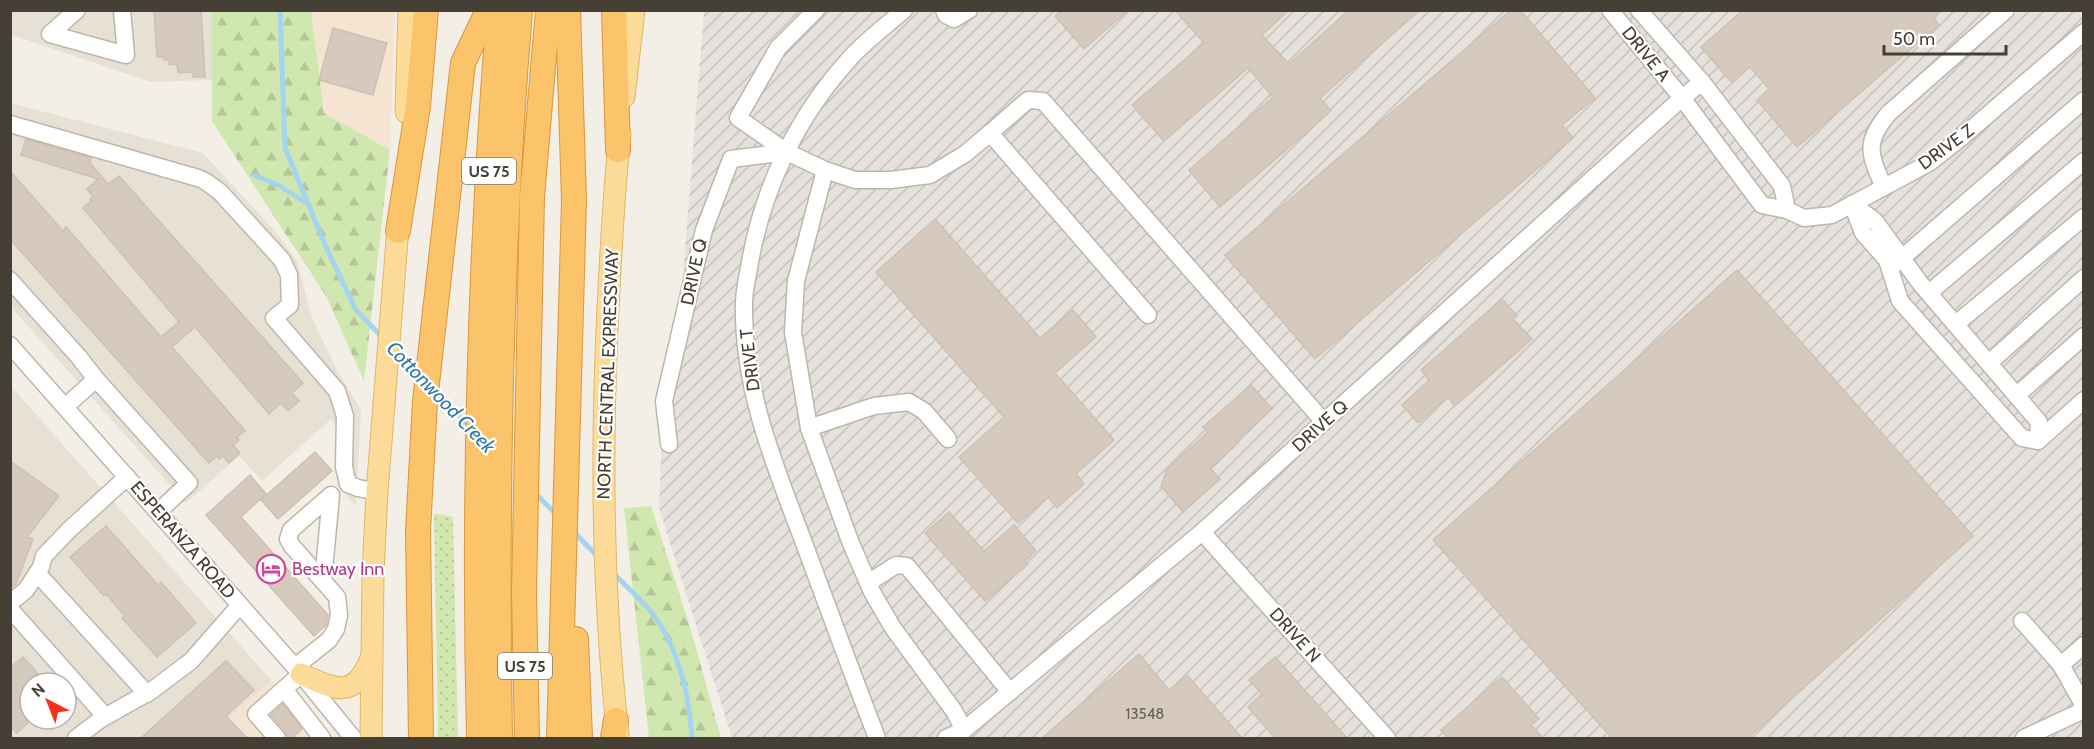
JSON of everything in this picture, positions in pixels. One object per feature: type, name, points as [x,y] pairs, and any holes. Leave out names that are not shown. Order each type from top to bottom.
[{"type":"highway","points":[[398,231],[418,106],[426,10]]},
{"type":"highway","points":[[421,738],[418,531],[425,401],[463,63],[488,10]]},
{"type":"highway","name":"US 75","points":[[479,738],[478,544],[483,331],[490,154],[500,10]]},
{"type":"highway","points":[[500,738],[498,571],[501,347],[514,81],[520,10]]},
{"type":"highway","name":"US 75","points":[[527,738],[524,593],[532,197],[548,10]]},
{"type":"highway","points":[[559,738],[574,201],[568,10]]},
{"type":"highway","points":[[614,10],[618,150]]},
{"type":"highway","points":[[568,432],[580,738]]},
{"type":"main road","points":[[371,738],[373,573],[408,86],[409,10]]},
{"type":"main road","name":"NORTH CENTRAL EXPRESSWAY","points":[[616,732],[606,590],[604,468],[610,265],[618,150],[634,10]]},
{"type":"main road","points":[[298,670],[335,689],[351,686],[364,675],[372,655]]},
{"type":"street","points":[[78,10],[50,34],[126,55],[122,10]]},
{"type":"street","points":[[816,10],[778,48],[738,118],[787,152],[825,170],[855,180],[891,180],[930,175],[965,154],[1028,100],[1043,101],[1324,422]]},
{"type":"street","name":"DRIVE T","points":[[877,738],[771,455],[755,406],[747,352],[744,302],[755,233],[771,184],[794,137],[826,87],[854,54],[904,10]]},
{"type":"street","points":[[944,10],[946,15],[954,18],[969,10]]},
{"type":"street","name":"DRIVE A","points":[[1639,10],[1702,82]]},
{"type":"street","points":[[1884,187],[1872,162],[1871,143],[1875,129],[1889,113],[2006,10]]},
{"type":"street","name":"DRIVE A","points":[[1615,12],[1682,98]]},
{"type":"street","name":"DRIVE Z","points":[[1682,98],[1762,205],[1787,210],[1804,218],[1832,215],[1929,163],[2084,32]]},
{"type":"street","points":[[1702,82],[1782,186],[1787,210]]},
{"type":"street","name":"DRIVE Q","points":[[946,738],[964,730],[1202,532],[1702,82]]},
{"type":"street","points":[[1896,263],[2084,100]]},
{"type":"street","points":[[10,124],[198,178],[213,186],[282,260],[289,275],[290,305],[274,318],[337,391],[345,416],[345,476],[348,484],[378,484]]},
{"type":"street","points":[[990,133],[1148,315]]},
{"type":"street","name":"DRIVE Q","points":[[669,444],[664,401],[704,230],[731,159],[787,152]]},
{"type":"street","points":[[1929,293],[2084,161]]},
{"type":"street","points":[[825,170],[796,280],[793,332],[809,428],[850,541],[868,583],[893,628],[954,711],[964,730]]},
{"type":"street","points":[[1852,204],[1875,220],[1896,263],[1900,301],[2022,438],[2038,441]]},
{"type":"street","points":[[1956,324],[2084,218]]},
{"type":"street","points":[[1896,263],[1929,293],[2039,422],[2038,441]]},
{"type":"street","points":[[1989,363],[2084,279]]},
{"type":"street","points":[[10,280],[189,483],[158,512]]},
{"type":"street","points":[[2017,395],[2084,336]]},
{"type":"street","name":"ESPERANZA ROAD","points":[[12,349],[298,670],[343,735]]},
{"type":"street","points":[[65,407],[96,379]]},
{"type":"street","points":[[2038,441],[2084,400]]},
{"type":"street","points":[[809,428],[874,406],[909,402],[924,411],[948,439]]},
{"type":"street","points":[[10,603],[26,590],[44,556],[127,477]]},
{"type":"street","name":"DRIVE N","points":[[1202,532],[1387,738]]},
{"type":"street","points":[[868,583],[896,565],[907,566],[1010,692]]},
{"type":"street","points":[[37,573],[147,694]]},
{"type":"street","points":[[277,738],[256,714],[284,689],[298,670],[329,640],[336,629],[339,615],[337,597],[323,581]]},
{"type":"street","points":[[76,738],[105,716],[147,694],[191,660],[240,605]]},
{"type":"street","points":[[10,609],[105,716]]},
{"type":"street","points":[[2022,621],[2061,665],[2084,706]]},
{"type":"street","points":[[2061,665],[2084,645]]},
{"type":"street","points":[[284,689],[322,738]]},
{"type":"street","points":[[2024,738],[2084,710]]},
{"type":"shaded area","points":[[10,11],[212,11],[212,80],[151,82],[11,36]]},
{"type":"shaded area","points":[[311,11],[395,11],[390,150],[324,113]]},
{"type":"shaded area","points":[[704,11],[2083,11],[2083,738],[732,738],[659,508],[663,405],[682,288]]},
{"type":"shaded area","points":[[10,103],[203,153],[274,230],[297,261],[312,318],[338,372],[361,410],[356,506],[337,485],[340,429],[331,419],[262,481],[239,456],[186,503],[11,307]]},
{"type":"shaded area","points":[[10,385],[271,680],[207,738],[11,738]]},
{"type":"shaded area","points":[[271,680],[324,738],[207,738]]},
{"type":"green space","points":[[212,11],[311,11],[324,113],[390,150],[364,381],[326,296],[212,121]]},
{"type":"green space","points":[[651,506],[691,630],[721,738],[649,738],[624,508]]},
{"type":"green space","points":[[434,513],[453,517],[458,738],[438,738]]},
{"type":"building","points":[[154,10],[201,10],[205,77],[193,77],[192,72],[178,73],[177,64],[169,65],[169,60],[157,57]]},
{"type":"building","points":[[1062,10],[1128,10],[1084,49],[1055,16]]},
{"type":"building","points":[[1175,10],[1289,10],[1262,35],[1289,64],[1349,10],[1420,10],[1320,98],[1331,111],[1220,207],[1189,170],[1273,97],[1248,68],[1164,141],[1132,105],[1204,43]]},
{"type":"building","points":[[1511,10],[1520,10],[1595,98],[1562,125],[1573,138],[1315,359],[1225,255]]},
{"type":"building","points":[[1743,10],[1942,10],[1934,18],[1939,25],[1797,147],[1757,100],[1769,89],[1750,67],[1732,83],[1701,47]]},
{"type":"building","points":[[333,28],[387,43],[373,95],[319,80]]},
{"type":"building","points":[[26,139],[91,158],[90,163],[108,184],[119,176],[303,383],[292,393],[299,401],[288,411],[281,403],[269,414],[195,327],[172,347],[245,431],[237,437],[239,440],[233,445],[240,453],[229,463],[223,456],[219,459],[217,456],[209,463],[10,239],[10,171],[63,231],[66,227],[161,337],[179,322],[83,208],[93,197],[87,189],[98,179],[21,155]]},
{"type":"building","points":[[935,219],[1040,338],[1073,310],[1096,337],[1055,373],[1114,440],[1076,474],[1084,484],[1057,508],[1048,497],[1018,523],[959,457],[1004,417],[876,272]]},
{"type":"building","points":[[1737,270],[1973,536],[1748,738],[1612,738],[1433,540]]},
{"type":"building","points":[[1502,299],[1517,316],[1513,319],[1532,339],[1455,406],[1448,397],[1418,423],[1402,405],[1429,380],[1421,370]]},
{"type":"building","points":[[1251,385],[1272,409],[1210,468],[1220,479],[1183,512],[1161,486],[1167,469],[1208,432],[1203,427]]},
{"type":"building","points":[[315,452],[332,471],[278,519],[261,500]]},
{"type":"building","points":[[10,461],[59,496],[27,537],[33,539],[16,584],[10,589]]},
{"type":"building","name":"Bestway Inn","points":[[250,475],[266,494],[241,517],[328,615],[326,625],[314,636],[206,515]]},
{"type":"building","points":[[949,512],[984,551],[1014,525],[1036,551],[1025,561],[1028,564],[985,601],[925,533]]},
{"type":"building","points":[[106,526],[158,585],[161,582],[196,623],[157,657],[122,618],[125,616],[106,594],[104,596],[70,557]]},
{"type":"building","points":[[1139,654],[1169,690],[1187,675],[1242,738],[1042,738]]},
{"type":"building","points":[[23,657],[35,671],[18,671],[19,731],[17,733],[10,726],[10,668]]},
{"type":"building","points":[[1275,657],[1347,738],[1275,738],[1248,707],[1262,694],[1249,680]]},
{"type":"building","points":[[226,661],[254,690],[226,716],[247,738],[141,738]]},
{"type":"building","points":[[1502,677],[1539,719],[1531,725],[1543,738],[1448,738],[1441,730]]},
{"type":"building","points":[[283,704],[302,729],[292,738],[288,738],[271,715]]},
{"type":"waterway","name":"Cottonwood Creek","points":[[280,10],[285,148],[326,247],[356,310],[382,337]]},
{"type":"waterway","points":[[254,175],[278,185],[308,204]]},
{"type":"waterway","name":"Cottonwood Creek","points":[[395,350],[420,376]]},
{"type":"waterway","name":"Cottonwood Creek","points":[[433,389],[470,427]]},
{"type":"waterway","name":"Cottonwood Creek","points":[[534,492],[557,515]]},
{"type":"waterway","name":"Cottonwood Creek","points":[[574,532],[599,558]]},
{"type":"waterway","name":"Cottonwood Creek","points":[[613,573],[649,609],[668,638],[681,670],[692,738]]},
{"type":"place","name":"Bestway Inn","points":[[271,569]]}]
